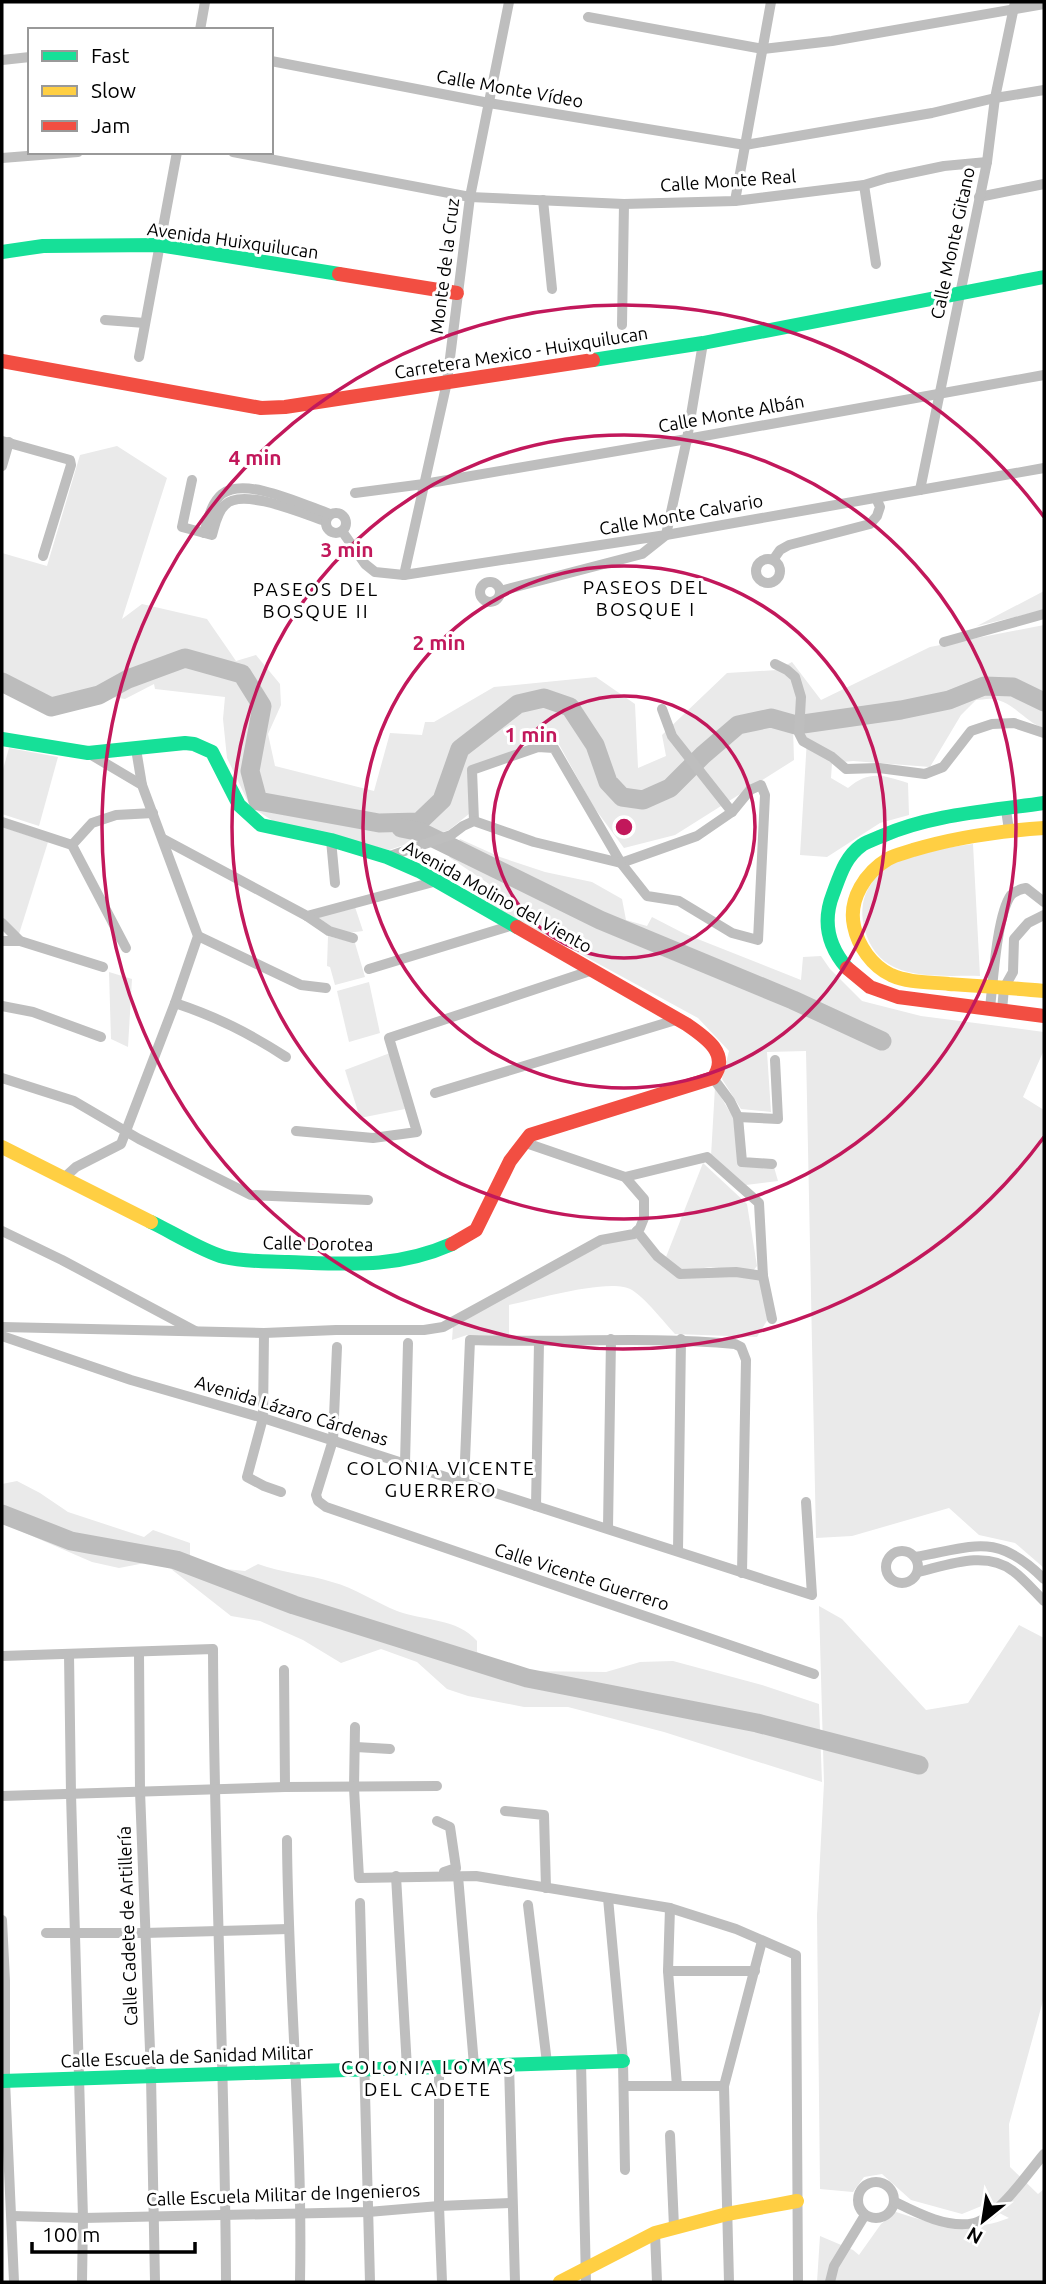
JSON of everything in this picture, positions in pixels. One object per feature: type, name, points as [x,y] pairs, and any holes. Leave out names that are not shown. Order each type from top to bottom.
[{"type":"street","points":[[200,28],[205,2]]},
{"type":"street","name":"Monte de la Cruz","points":[[404,575],[447,382],[470,197],[505,2]]},
{"type":"street","points":[[735,201],[771,2]]},
{"type":"street","points":[[588,17],[763,49],[832,41],[1014,6],[1044,4]]},
{"type":"street","name":"Calle Monte Gitano","points":[[920,490],[987,162],[995,98],[1014,6]]},
{"type":"street","points":[[2,60],[28,57]]},
{"type":"street","name":"Calle Monte Vídeo","points":[[273,61],[489,103],[745,145],[932,113],[1044,90]]},
{"type":"street","points":[[2,158],[53,154]]},
{"type":"street","points":[[139,357],[177,154]]},
{"type":"street","name":"Calle Monte Real","points":[[244,154],[470,197],[624,204],[735,201],[864,185],[944,166],[987,162]]},
{"type":"street","points":[[979,197],[1044,184]]},
{"type":"street","points":[[864,185],[876,264]]},
{"type":"street","points":[[543,200],[552,289]]},
{"type":"street","points":[[622,325],[624,204]]},
{"type":"street","name":"Avenida Huixquilucan","points":[[2,252],[43,246],[159,245],[457,293]]},
{"type":"street","name":"Carretera Mexico - Huixquilucan","points":[[2,361],[261,408],[285,407],[703,343],[1044,277]]},
{"type":"street","points":[[105,320],[145,323]]},
{"type":"street","points":[[500,591],[642,554],[666,535],[687,439],[703,343]]},
{"type":"street","name":"Calle Monte Albán","points":[[355,493],[424,484],[687,439],[1044,375]]},
{"type":"street","points":[[2,466],[5,442],[70,460],[71,465],[43,555]]},
{"type":"street","name":"Calle Monte Calvario","points":[[342,531],[365,564],[375,572],[404,575],[666,535],[1044,468]]},
{"type":"street","points":[[192,480],[182,527],[204,533],[212,507],[220,495],[234,487],[251,487],[328,518]]},
{"type":"street","points":[[773,561],[780,550],[789,545],[870,524],[880,507],[876,498]]},
{"type":"street","name":"Calle Monte Calvario","points":[[338,512],[344,517],[346,524],[342,531],[330,531],[328,518],[338,512]]},
{"type":"street","points":[[944,642],[1044,614]]},
{"type":"street","points":[[775,664],[795,677],[800,696],[799,733],[803,741],[832,757],[845,769],[879,768],[925,774],[943,767],[971,731],[992,724],[1014,723],[1044,733]]},
{"type":"street","points":[[662,709],[672,736],[732,811]]},
{"type":"street","name":"Avenida Molino del Viento","points":[[2,741],[89,753],[185,743],[201,747],[215,755],[239,805],[254,820],[274,829],[331,840],[387,857],[437,881],[679,1019],[712,1045],[719,1060],[719,1073],[713,1078]]},
{"type":"street","points":[[387,857],[452,835],[474,821],[534,842],[621,863],[697,836],[732,811],[750,790],[761,785],[765,795],[758,940],[732,933],[679,901],[647,896],[621,863],[554,748],[538,747],[472,770],[474,821]]},
{"type":"street","points":[[65,1177],[76,1167],[121,1144],[198,936],[142,785],[136,749]]},
{"type":"street","points":[[89,753],[142,785]]},
{"type":"street","points":[[1044,803],[940,819],[895,830],[863,844],[845,862],[826,912],[829,934],[837,956],[851,973],[870,987],[898,997],[1044,1016]]},
{"type":"street","points":[[1006,810],[1009,830]]},
{"type":"street","points":[[72,845],[92,823],[116,815],[153,813]]},
{"type":"street","points":[[2,822],[72,845],[125,948]]},
{"type":"street","points":[[1044,828],[1009,830],[927,845],[890,858],[872,872],[860,889],[853,906],[853,923],[859,942],[873,963],[890,975],[912,981],[1044,991]]},
{"type":"street","points":[[163,839],[307,916],[329,931],[353,938]]},
{"type":"street","points":[[331,840],[335,883]]},
{"type":"street","points":[[307,916],[437,881]]},
{"type":"street","points":[[996,1009],[999,933],[1010,896],[1026,888],[1044,902]]},
{"type":"street","points":[[998,987],[1013,972],[1014,939],[1028,923],[1044,915]]},
{"type":"street","points":[[2,923],[20,941]]},
{"type":"street","points":[[369,969],[513,925]]},
{"type":"street","points":[[999,933],[1014,939]]},
{"type":"street","points":[[198,936],[301,985],[326,988]]},
{"type":"street","points":[[2,941],[20,941],[103,967]]},
{"type":"street","points":[[296,1131],[373,1138],[418,1132],[389,1038],[593,970]]},
{"type":"street","points":[[175,1003],[219,1018],[286,1056]]},
{"type":"street","points":[[2,1006],[33,1012],[101,1037]]},
{"type":"street","points":[[435,1093],[679,1019]]},
{"type":"street","points":[[738,1117],[778,1119],[775,1060]]},
{"type":"street","points":[[2,1078],[74,1101],[126,1131],[251,1195],[368,1200]]},
{"type":"street","points":[[2,1327],[264,1334],[433,1330],[443,1327],[601,1240],[630,1235],[637,1231],[644,1218],[644,1199],[625,1177],[523,1142],[530,1135],[713,1078],[738,1117],[742,1162],[772,1164]]},
{"type":"street","name":"Calle Dorotea","points":[[2,1147],[222,1257],[245,1261],[363,1265],[401,1261],[435,1251],[476,1230],[510,1161],[523,1142]]},
{"type":"street","points":[[625,1177],[707,1157],[759,1203],[764,1276],[772,1319]]},
{"type":"street","points":[[2,1231],[62,1260],[197,1333]]},
{"type":"street","points":[[637,1231],[657,1256],[680,1274],[736,1272],[764,1276]]},
{"type":"street","points":[[33,1346],[39,1327]]},
{"type":"street","points":[[264,1334],[263,1418],[247,1477],[281,1492]]},
{"type":"street","name":"Avenida Lázaro Cárdenas","points":[[2,1336],[131,1380],[333,1440],[812,1595],[806,1502]]},
{"type":"street","points":[[608,1528],[611,1339]]},
{"type":"street","points":[[678,1551],[681,1339]]},
{"type":"street","points":[[464,1484],[470,1340],[539,1342],[681,1339],[735,1344],[741,1347],[746,1360],[742,1573]]},
{"type":"street","points":[[536,1506],[539,1342]]},
{"type":"street","points":[[405,1463],[408,1343]]},
{"type":"street","points":[[333,1440],[337,1347]]},
{"type":"street","name":"Calle Vicente Guerrero","points":[[333,1440],[316,1495],[318,1501],[326,1507],[590,1595],[814,1674]]},
{"type":"street","points":[[915,1557],[973,1545],[994,1546],[1019,1557],[1044,1579]]},
{"type":"street","points":[[905,1551],[915,1557],[918,1572],[912,1581],[901,1584],[891,1580],[886,1571],[887,1560],[895,1553],[905,1551]]},
{"type":"street","points":[[918,1572],[973,1560],[986,1560],[1013,1571],[1044,1601]]},
{"type":"street","points":[[2,1656],[214,1649],[214,1790],[224,2073],[226,2282]]},
{"type":"street","name":"Calle Cadete de Artillería","points":[[139,1653],[140,1791],[151,2076],[155,2282]]},
{"type":"street","points":[[69,1654],[83,2218],[82,2282]]},
{"type":"street","points":[[284,1670],[285,1787]]},
{"type":"street","points":[[355,1727],[354,1787],[359,1878],[476,1876],[588,1894],[609,1893],[670,1908],[736,1929],[796,1955],[798,2282]]},
{"type":"street","points":[[356,1747],[390,1749]]},
{"type":"street","points":[[2,1796],[285,1787],[437,1786]]},
{"type":"street","points":[[505,1811],[544,1815],[546,1888]]},
{"type":"street","points":[[437,1821],[450,1827],[456,1868],[444,1872],[444,1876]]},
{"type":"street","points":[[287,1840],[288,1929],[301,2212],[300,2282]]},
{"type":"street","points":[[396,1876],[407,2068]]},
{"type":"street","points":[[458,1876],[474,2065]]},
{"type":"street","points":[[609,1893],[623,2061],[625,2170]]},
{"type":"street","points":[[360,1903],[370,2282]]},
{"type":"street","points":[[528,1905],[547,2063]]},
{"type":"street","points":[[670,1908],[668,1971],[677,2086]]},
{"type":"street","points":[[2,1920],[6,2190],[13,2216],[15,2282]]},
{"type":"street","points":[[46,1933],[288,1929]]},
{"type":"street","points":[[729,2282],[724,2086],[762,1941]]},
{"type":"street","points":[[668,1971],[755,1971]]},
{"type":"street","name":"Calle Escuela de Sanidad Militar","points":[[3,2081],[623,2061]]},
{"type":"street","points":[[582,2062],[586,2276]]},
{"type":"street","points":[[509,2064],[516,2282]]},
{"type":"street","points":[[439,2067],[442,2282]]},
{"type":"street","points":[[624,2086],[724,2086]]},
{"type":"street","points":[[670,2135],[674,2227]]},
{"type":"street","points":[[895,2202],[947,2222],[974,2223],[985,2219],[1000,2205],[1044,2154]]},
{"type":"street","points":[[878,2181],[889,2186],[895,2196],[893,2208],[884,2217],[865,2215],[858,2204],[863,2187],[867,2183],[878,2181]]},
{"type":"street","points":[[560,2282],[586,2276],[655,2233],[727,2214],[797,2201]]},
{"type":"street","name":"Calle Escuela Militar de Ingenieros","points":[[13,2216],[83,2218],[368,2212],[512,2203]]},
{"type":"street","points":[[830,2282],[834,2266],[865,2215]]},
{"type":"street","points":[[655,2233],[657,2282]]},
{"type":"shaded area","points":[[117,446],[167,478],[122,619],[142,604],[207,619],[236,661],[256,655],[280,684],[281,705],[268,734],[275,766],[374,791],[390,733],[422,735],[425,722],[434,722],[494,687],[596,677],[635,704],[638,768],[666,756],[662,735],[727,673],[777,670],[792,662],[821,700],[930,647],[1044,625],[1044,728],[1000,701],[976,700],[961,715],[930,767],[853,761],[832,763],[831,778],[848,788],[870,776],[908,783],[909,815],[880,823],[827,857],[800,855],[807,739],[805,734],[793,728],[794,760],[675,835],[624,848],[593,806],[556,739],[539,739],[469,770],[469,814],[449,830],[389,850],[273,821],[250,806],[227,758],[223,719],[225,697],[155,689],[154,684],[125,699],[99,695],[51,707],[2,683],[2,553],[47,566],[80,455]]},
{"type":"shaded area","points":[[1044,591],[1044,610],[977,626]]},
{"type":"shaded area","points":[[9,748],[58,757],[39,826],[2,814],[2,773]]},
{"type":"shaded area","points":[[2,827],[48,842],[19,934],[2,917]]},
{"type":"shaded area","points":[[460,839],[500,857],[545,872],[592,882],[622,899],[626,920],[647,926],[652,917],[685,934],[801,980],[803,957],[821,956],[830,969],[862,1001],[921,1016],[1044,1032],[1044,1050],[1023,1097],[1044,1110],[1044,1568],[1015,1543],[979,1535],[949,1508],[852,1536],[816,1538],[806,1051],[767,1052],[771,1112],[741,1109],[722,1079],[729,1051],[698,1018],[483,901],[489,884],[449,857]]},
{"type":"shaded area","points":[[973,844],[980,976],[914,973],[884,961],[865,931],[862,910],[868,889],[876,875],[895,861],[907,857]]},
{"type":"shaded area","points":[[355,907],[363,931],[338,930],[316,917]]},
{"type":"shaded area","points":[[328,936],[355,943],[365,977],[335,985],[330,967],[327,966]]},
{"type":"shaded area","points":[[109,972],[132,979],[128,1047],[111,1039]]},
{"type":"shaded area","points":[[369,982],[380,1033],[349,1042],[337,991]]},
{"type":"shaded area","points":[[390,1053],[405,1109],[360,1118],[345,1070]]},
{"type":"shaded area","points":[[715,1087],[734,1119],[741,1164],[774,1167],[778,1181],[746,1185],[711,1156]]},
{"type":"shaded area","points":[[703,1163],[747,1204],[757,1266],[752,1272],[711,1267],[681,1271],[666,1257]]},
{"type":"shaded area","points":[[637,1237],[677,1277],[741,1275],[760,1279],[768,1319],[757,1337],[675,1334],[632,1290],[608,1286],[509,1305],[509,1337],[467,1335],[452,1340],[453,1326],[605,1242]]},
{"type":"shaded area","points":[[17,1481],[68,1512],[144,1537],[153,1530],[190,1543],[190,1558],[206,1567],[245,1571],[258,1564],[340,1585],[397,1611],[450,1624],[477,1641],[477,1652],[521,1671],[606,1672],[640,1662],[673,1661],[762,1685],[819,1704],[822,1782],[664,1732],[568,1707],[524,1707],[468,1696],[447,1689],[417,1662],[381,1649],[341,1663],[303,1640],[260,1621],[231,1616],[166,1565],[145,1563],[119,1568],[92,1562],[2,1523],[2,1484]]},
{"type":"shaded area","points":[[819,1606],[842,1619],[926,1710],[968,1703],[1019,1625],[1044,1638],[1044,1997],[1009,2124],[1010,2167],[1038,2194],[1044,2189],[1044,2282],[817,2282],[820,2236],[859,2255],[881,2224],[896,2212],[925,2221],[966,2227],[1009,2218],[984,2205],[962,2214],[911,2200],[882,2174],[864,2177],[853,2192],[820,2189],[817,1915],[824,1783]]},
{"type":"waterway","points":[[2,682],[51,707],[99,695],[128,679],[185,658],[242,674],[262,706],[250,771],[258,801],[379,823],[419,822],[442,800],[460,749],[518,704],[544,698],[570,707],[595,745],[608,782],[622,797],[643,800],[670,788],[738,725],[771,718],[796,725],[901,710],[949,700],[984,686],[1013,687],[1044,702]]},
{"type":"waterway","points":[[401,828],[421,832],[600,920],[793,1000],[882,1041]]},
{"type":"waterway","points":[[2,1514],[71,1541],[176,1560],[294,1605],[527,1678],[757,1723],[919,1765]]},
{"type":"traffic: fast","points":[[2,252],[43,246],[159,245],[339,274]]},
{"type":"traffic: fast","points":[[593,360],[703,343],[1044,277]]},
{"type":"traffic: fast","points":[[2,739],[88,753],[194,744],[212,752],[239,805],[261,825],[331,840],[387,857],[419,871],[517,927]]},
{"type":"traffic: fast","points":[[847,968],[831,942],[828,914],[841,873],[856,850],[872,840],[921,823],[962,814],[1044,803]]},
{"type":"traffic: fast","points":[[151,1222],[216,1254],[248,1261],[371,1263],[411,1258],[452,1244]]},
{"type":"traffic: fast","points":[[2,2081],[623,2061]]},
{"type":"traffic: slow","points":[[1044,828],[962,838],[891,857],[873,871],[860,887],[853,916],[862,948],[872,961],[891,975],[919,982],[1044,991]]},
{"type":"traffic: slow","points":[[2,1147],[151,1222]]},
{"type":"traffic: slow","points":[[560,2282],[655,2233],[727,2214],[797,2201]]},
{"type":"traffic: jam","points":[[339,274],[457,293]]},
{"type":"traffic: jam","points":[[2,361],[261,408],[285,407],[593,360]]},
{"type":"traffic: jam","points":[[452,1244],[476,1230],[510,1161],[530,1135],[713,1078],[718,1069],[719,1061],[713,1047],[686,1024],[517,927]]},
{"type":"traffic: jam","points":[[847,968],[870,987],[898,997],[1044,1016]]},
{"type":"district","name":"PASEOS DEL BOSQUE I","points":[[646,598]]},
{"type":"district","name":"PASEOS DEL BOSQUE II","points":[[316,600]]},
{"type":"district","name":"COLONIA VICENTE GUERRERO","points":[[441,1479]]},
{"type":"district","name":"COLONIA LOMAS DEL CADETE","points":[[428,2078]]}]
